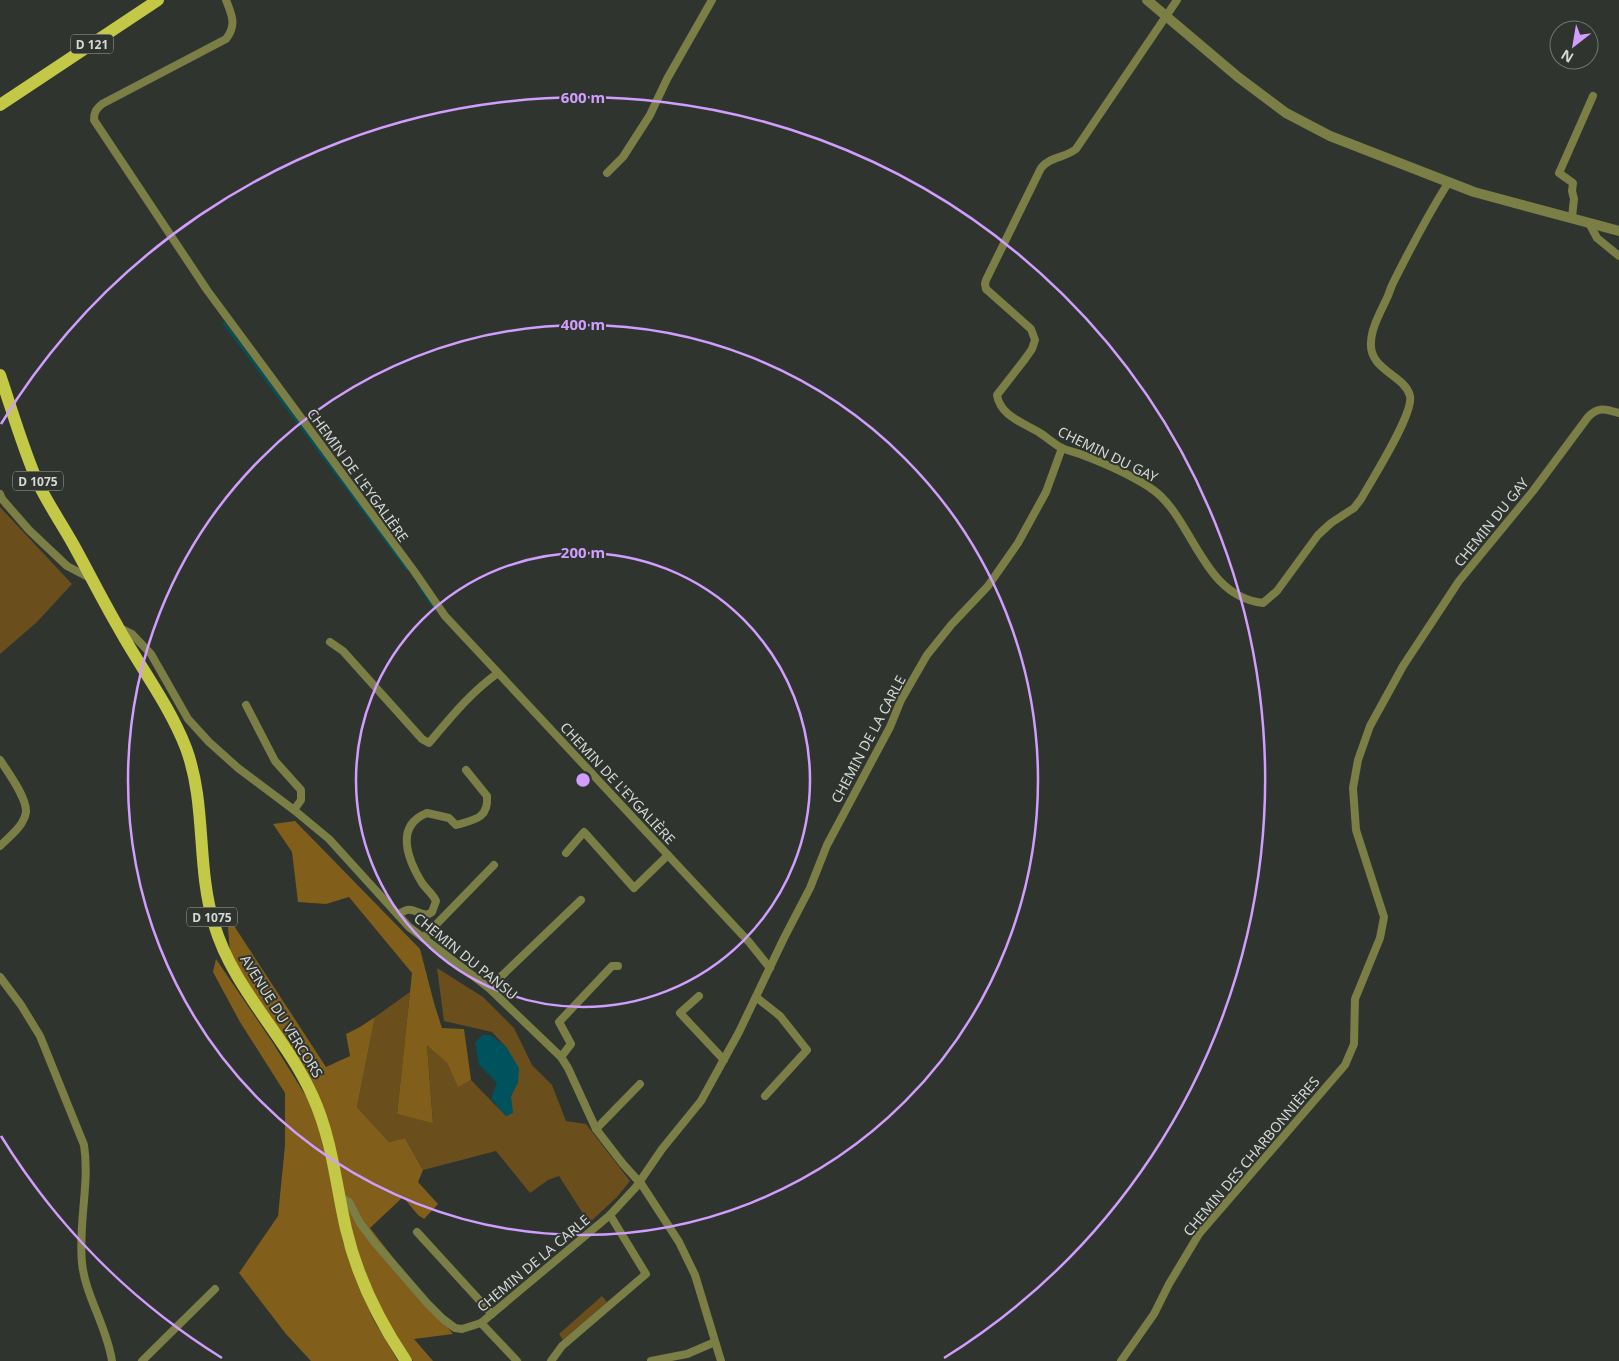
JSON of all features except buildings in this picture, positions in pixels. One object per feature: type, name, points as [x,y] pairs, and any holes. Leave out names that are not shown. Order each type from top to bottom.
[{"type":"main road","name":"D 121","points":[[0,105],[158,0]]},
{"type":"main road","name":"D 121","points":[[0,98],[27,88]]},
{"type":"main road","name":"D 1075","points":[[0,376],[39,483],[92,579]]},
{"type":"main road","name":"AVENUE DU VERCORS","points":[[92,579],[118,627],[170,713],[185,745],[194,770],[198,792],[208,904],[214,926],[227,956],[241,981],[293,1058],[311,1093],[323,1124],[346,1231],[358,1269],[369,1296],[406,1361]]},
{"type":"street","name":"CHEMIN DE L'EYGALIÈRE","points":[[226,0],[234,20],[233,26],[226,38],[102,104],[94,114],[94,120],[207,290],[445,616],[749,942],[770,968]]},
{"type":"street","points":[[607,173],[623,157],[650,114],[667,79],[712,0]]},
{"type":"street","points":[[1147,0],[1238,77],[1286,113],[1330,136],[1448,182],[1512,203],[1572,217],[1619,231]]},
{"type":"street","points":[[1167,16],[1177,0]]},
{"type":"street","name":"CHEMIN DU GAY","points":[[1167,16],[1076,149],[1067,155],[1049,160],[1041,168],[984,284],[986,289],[1031,329],[1035,340],[1032,349],[997,395],[998,404],[1007,413],[1062,448],[1081,454],[1126,474],[1160,494],[1203,560],[1223,583],[1251,601],[1263,603],[1277,591],[1318,535],[1354,508],[1399,432],[1410,405],[1410,396],[1400,382],[1383,368],[1371,352],[1371,341],[1380,310],[1393,283],[1448,182]]},
{"type":"street","points":[[1572,217],[1574,199],[1572,183],[1559,173],[1593,96]]},
{"type":"street","points":[[1592,224],[1597,238],[1619,256]]},
{"type":"street","name":"CHEMIN DU GAY","points":[[1354,1044],[1355,999],[1380,938],[1384,917],[1356,830],[1353,788],[1358,760],[1370,726],[1403,666],[1459,581],[1533,491],[1588,417],[1599,409],[1604,408],[1619,413]]},
{"type":"street","name":"CHEMIN DE LA CARLE","points":[[340,1197],[349,1202],[360,1223],[427,1303],[455,1328],[462,1329],[481,1323],[610,1215],[640,1182],[662,1149],[701,1101],[756,997],[810,888],[827,845],[890,727],[905,694],[932,649],[952,624],[988,586],[1018,543],[1046,492],[1062,448]]},
{"type":"street","points":[[0,494],[2,499],[29,530],[67,566],[92,579]]},
{"type":"street","name":"CHEMIN DU PANSU","points":[[118,627],[132,634],[151,654],[188,720],[209,742],[238,768],[330,839],[409,927],[489,988],[561,1057],[572,1074],[596,1129],[640,1182],[679,1242],[691,1267],[721,1361]]},
{"type":"street","points":[[330,642],[343,651],[422,738],[430,743],[458,708],[480,686],[498,673]]},
{"type":"street","points":[[246,705],[275,760],[301,790],[301,800],[294,810]]},
{"type":"street","points":[[0,760],[15,784],[24,802],[26,812],[16,830],[0,846]]},
{"type":"street","points":[[398,915],[404,910],[410,909],[427,915],[432,912],[436,901],[422,883],[408,854],[406,839],[411,825],[427,813],[449,818],[456,825],[478,819],[486,809],[487,796],[466,770]]},
{"type":"street","points":[[566,853],[584,832],[634,888],[668,855]]},
{"type":"street","points":[[423,938],[494,865]]},
{"type":"street","points":[[489,988],[581,900]]},
{"type":"street","points":[[561,1057],[571,1044],[559,1022],[612,966],[618,966]]},
{"type":"street","points":[[0,977],[21,1004],[40,1036],[84,1145],[87,1162],[81,1240],[82,1264],[104,1330],[112,1361]]},
{"type":"street","points":[[699,996],[680,1013],[724,1060]]},
{"type":"street","points":[[756,997],[780,1016],[807,1050],[765,1096]]},
{"type":"street","name":"CHEMIN DES CHARBONNIÈRES","points":[[1122,1361],[1154,1314],[1169,1284],[1199,1234],[1345,1064],[1354,1044]]},
{"type":"street","points":[[596,1129],[640,1084]]},
{"type":"street","points":[[551,1361],[562,1346],[646,1274],[610,1215]]},
{"type":"street","points":[[417,1232],[492,1314]]},
{"type":"street","points":[[142,1361],[215,1289]]},
{"type":"street","points":[[481,1323],[517,1361]]},
{"type":"street","points":[[651,1361],[687,1354],[715,1342]]},
{"type":"shaded area","points":[[0,507],[72,584],[37,622],[0,654]]},
{"type":"shaded area","points":[[295,821],[420,949],[442,1028],[464,1029],[471,1080],[458,1087],[447,1063],[427,1045],[433,1123],[397,1114],[412,973],[349,897],[326,904],[298,902],[292,852],[273,824]]},
{"type":"shaded area","points":[[227,915],[326,1067],[350,1056],[346,1034],[375,1017],[357,1107],[389,1142],[405,1138],[423,1170],[418,1182],[438,1204],[424,1219],[418,1215],[403,1197],[370,1228],[453,1334],[414,1339],[433,1361],[413,1361],[402,1347],[379,1307],[362,1267],[347,1217],[331,1131],[261,1004],[230,953]]},
{"type":"shaded area","points":[[216,959],[273,1043],[314,1109],[330,1175],[343,1242],[372,1317],[398,1361],[311,1361],[286,1334],[239,1273],[278,1216],[285,1145],[285,1093],[240,1022],[213,972]]},
{"type":"shaded area","points":[[437,968],[483,997],[514,1028],[532,1065],[552,1085],[566,1121],[586,1124],[630,1181],[617,1197],[589,1223],[559,1176],[548,1180],[530,1193],[496,1151],[423,1170],[405,1138],[389,1142],[357,1107],[375,1017],[410,992],[397,1114],[433,1122],[427,1044],[447,1063],[458,1086],[471,1080],[506,1116],[511,1096],[518,1082],[507,1048],[492,1032],[444,1021]]},
{"type":"shaded area","points":[[602,1296],[607,1302],[563,1340],[559,1334]]},
{"type":"water","points":[[483,1035],[491,1035],[507,1048],[519,1068],[518,1082],[511,1096],[513,1113],[506,1116],[491,1099],[497,1083],[479,1065],[475,1042]]},
{"type":"waterway","points":[[224,323],[407,569]]},
{"type":"waterway","points":[[419,585],[434,608]]}]
